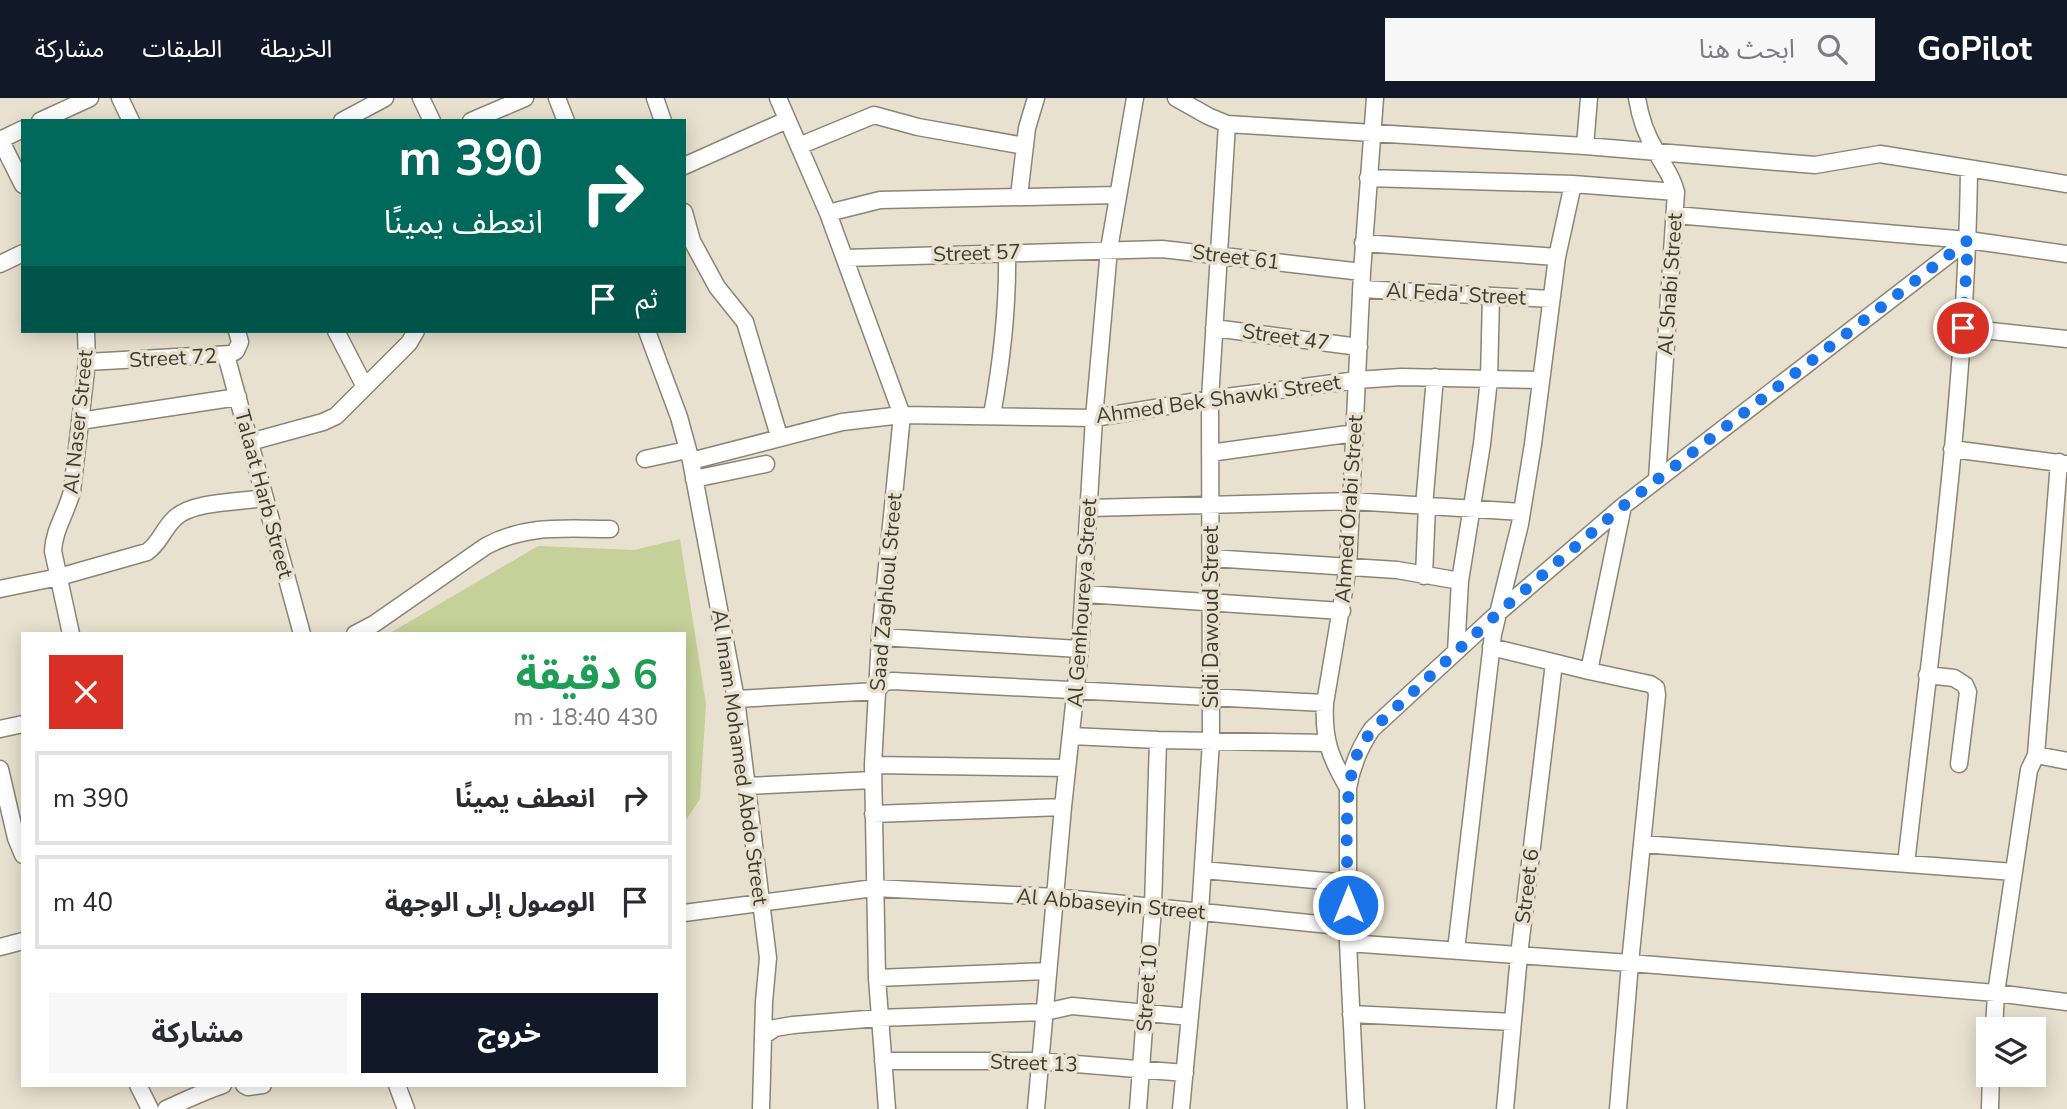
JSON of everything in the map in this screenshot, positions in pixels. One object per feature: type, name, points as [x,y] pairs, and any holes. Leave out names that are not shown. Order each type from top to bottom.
[{"type":"street","points":[[46,98],[50,119],[90,98]]},
{"type":"street","points":[[120,98],[130,119]]},
{"type":"street","points":[[346,119],[385,98]]},
{"type":"street","points":[[421,98],[431,119]]},
{"type":"street","points":[[476,119],[525,98]]},
{"type":"street","points":[[557,98],[564,119]]},
{"type":"street","points":[[655,98],[662,119]]},
{"type":"street","name":"Saad Zaghloul Street","points":[[778,98],[828,213],[902,415],[880,637],[873,773],[877,978],[887,1109]]},
{"type":"street","points":[[1019,196],[1025,146],[1036,98]]},
{"type":"street","name":"Al Gemhoureya Street","points":[[1036,1109],[1080,649],[1094,418],[1109,249],[1135,98]]},
{"type":"street","points":[[1176,98],[1227,124],[1585,146],[1815,165],[1880,154],[2067,184]]},
{"type":"street","name":"Ahmed Orabi Street","points":[[1349,788],[1333,762],[1324,723],[1348,567],[1363,243],[1375,98]]},
{"type":"street","points":[[1585,146],[1589,98]]},
{"type":"street","name":"Al Shabi Street","points":[[1637,98],[1646,131],[1669,172],[1676,192],[1657,479]]},
{"type":"street","points":[[799,146],[874,115],[918,127],[1025,146]]},
{"type":"street","points":[[686,165],[787,120]]},
{"type":"street","name":"Sidi Dawoud Street","points":[[1181,1109],[1200,912],[1211,741],[1210,399],[1227,124]]},
{"type":"street","points":[[21,130],[0,140],[21,181]]},
{"type":"street","points":[[1906,864],[1963,328],[1969,170]]},
{"type":"street","points":[[1368,178],[1573,184],[1676,192]]},
{"type":"street","points":[[1455,950],[1491,648],[1522,512],[1557,257],[1573,184]]},
{"type":"street","points":[[828,213],[880,200],[1117,195]]},
{"type":"street","points":[[1675,215],[1968,240],[2067,254]]},
{"type":"street","points":[[686,220],[692,242],[711,275],[745,322],[779,436]]},
{"type":"street","points":[[1356,1109],[1348,935],[1349,788],[1352,767],[1360,747],[1372,729],[1498,613],[1623,506],[1968,240]]},
{"type":"street","points":[[1363,243],[1557,257]]},
{"type":"street","name":"Street 61","points":[[1109,249],[1162,249],[1219,254],[1362,272]]},
{"type":"street","name":"Street 57","points":[[845,258],[1109,249]]},
{"type":"street","points":[[992,415],[1003,353],[1008,299],[1007,253]]},
{"type":"street","points":[[0,264],[21,254]]},
{"type":"street","name":"Al Feda' Street","points":[[1361,289],[1551,299]]},
{"type":"street","points":[[1456,652],[1460,581],[1489,379],[1492,296]]},
{"type":"street","name":"Street 47","points":[[1214,328],[1359,347]]},
{"type":"street","points":[[1963,328],[2067,339]]},
{"type":"street","name":"Al Naser Street","points":[[71,632],[53,551],[54,540],[70,501],[87,362],[86,333]]},
{"type":"street","name":"Street 72","points":[[87,362],[226,355],[239,347],[238,333]]},
{"type":"street","points":[[337,333],[365,387]]},
{"type":"street","points":[[250,442],[336,416],[415,333]]},
{"type":"street","name":"Al Imam Mohamed Abdo Street","points":[[648,333],[663,370],[689,456],[736,699],[768,958],[761,1109]]},
{"type":"street","name":"Talaat Harb Street","points":[[226,355],[301,632]]},
{"type":"street","name":"Ahmed Bek Shawki Street","points":[[645,459],[689,456],[842,422],[902,415],[1094,418],[1210,399],[1401,376],[1541,380]]},
{"type":"street","points":[[1424,576],[1435,377]]},
{"type":"street","points":[[80,421],[238,397]]},
{"type":"street","points":[[1210,453],[1355,433]]},
{"type":"street","points":[[1952,449],[2063,463],[2036,755],[2027,780],[1995,1017]]},
{"type":"street","points":[[694,479],[766,464]]},
{"type":"street","points":[[0,589],[59,577],[147,552],[156,546],[176,516],[190,508],[265,498]]},
{"type":"street","points":[[1089,508],[1352,501],[1522,512]]},
{"type":"street","points":[[1590,671],[1623,506]]},
{"type":"street","points":[[359,632],[485,546],[503,537],[540,530],[610,529]]},
{"type":"street","points":[[1211,558],[1397,570],[1460,581]]},
{"type":"street","points":[[1084,594],[1342,611]]},
{"type":"street","points":[[880,637],[1080,649]]},
{"type":"street","points":[[1491,648],[1643,682],[1656,688],[1657,704],[1618,1109]]},
{"type":"street","name":"Street 6","points":[[1505,1109],[1519,955],[1554,663]]},
{"type":"street","points":[[1927,675],[1954,678],[1965,685],[1968,692],[1959,764]]},
{"type":"street","points":[[736,699],[877,691],[884,682],[893,681],[1325,703]]},
{"type":"street","points":[[0,729],[21,724]]},
{"type":"street","points":[[1071,736],[1327,743]]},
{"type":"street","name":"Street 10","points":[[1138,1109],[1153,907],[1158,740]]},
{"type":"street","points":[[2036,755],[2067,761]]},
{"type":"street","points":[[746,786],[873,773],[1067,768]]},
{"type":"street","points":[[0,769],[8,839],[21,853]]},
{"type":"street","points":[[873,814],[1063,807]]},
{"type":"street","points":[[1642,844],[2014,872]]},
{"type":"street","points":[[1203,870],[1348,883]]},
{"type":"street","name":"Al Abbaseyin Street","points":[[686,913],[874,888],[1055,897],[1200,912],[1455,950],[1996,993],[2067,1002]]},
{"type":"street","points":[[0,947],[21,942]]},
{"type":"street","points":[[877,978],[1048,971]]},
{"type":"street","points":[[763,1036],[775,1028],[879,1018],[1045,1012],[1072,1006],[1191,1017]]},
{"type":"street","points":[[1352,1014],[1513,1022]]},
{"type":"street","name":"Street 13","points":[[883,1061],[1040,1061],[1185,1073]]},
{"type":"street","points":[[139,1087],[150,1109]]},
{"type":"street","points":[[398,1087],[406,1109]]},
{"type":"street","points":[[1990,1109],[1991,1087]]},
{"type":"street","points":[[166,1109],[191,1098],[194,1089]]},
{"type":"green space","points":[[680,539],[706,704],[700,799],[686,820],[686,632],[392,632],[538,546],[634,550]]},
{"type":"route","points":[[1348,905],[1349,788],[1352,767],[1360,747],[1372,729],[1498,613],[1623,506],[1968,240],[1963,328]]}]
